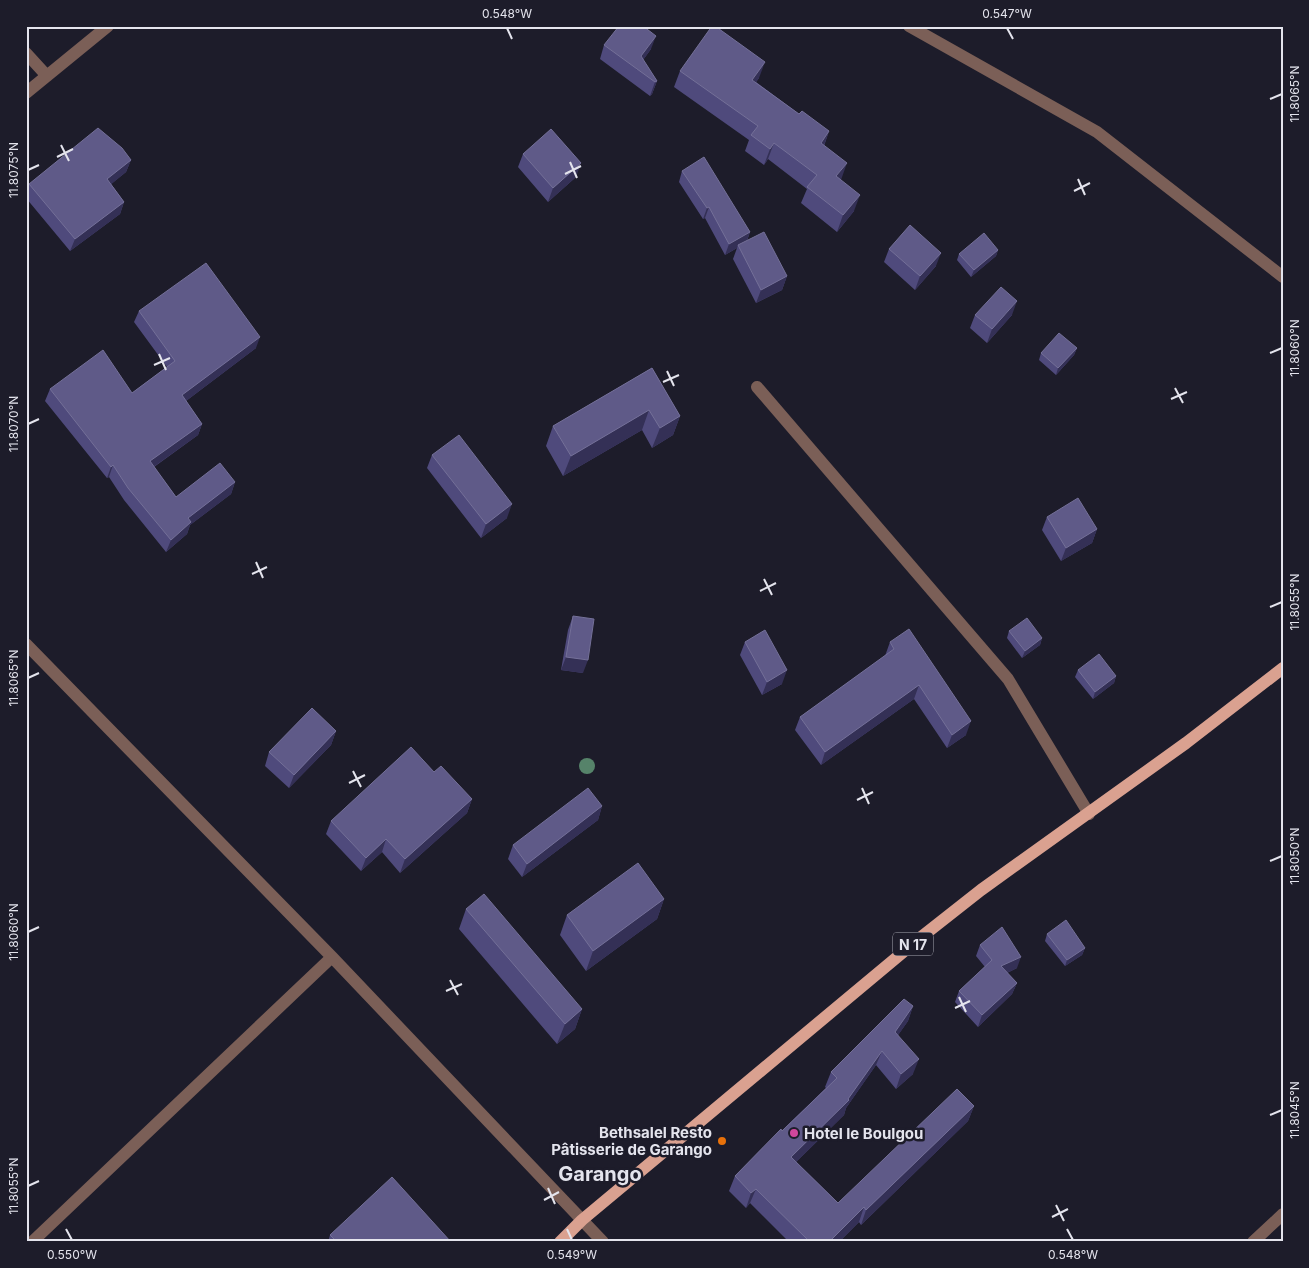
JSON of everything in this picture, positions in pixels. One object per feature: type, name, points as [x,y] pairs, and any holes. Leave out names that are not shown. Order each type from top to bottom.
[{"type":"main road","name":"N 17","points":[[560,1242],[582,1220],[920,938],[981,890],[1089,814],[1283,668]]},
{"type":"street","points":[[26,93],[108,26]]},
{"type":"street","points":[[909,26],[1097,132],[1283,277]]},
{"type":"street","points":[[26,53],[47,76]]},
{"type":"street","points":[[757,386],[1008,679],[1089,814]]},
{"type":"street","points":[[26,644],[332,957],[603,1242]]},
{"type":"street","points":[[32,1242],[332,957]]},
{"type":"street","points":[[1253,1242],[1283,1214]]},
{"type":"building","points":[[619,26],[643,26],[656,36],[641,56],[657,81],[655,82],[604,45]]},
{"type":"building","points":[[712,26],[715,26],[765,62],[752,80],[799,114],[802,111],[829,131],[821,143],[847,163],[836,176],[860,195],[843,215],[807,187],[817,175],[774,143],[770,149],[751,135],[758,126],[680,71]]},
{"type":"building","points":[[98,128],[122,148],[131,160],[107,179],[124,202],[75,239],[29,184]]},
{"type":"building","points":[[551,129],[581,163],[553,188],[523,154]]},
{"type":"building","points":[[704,157],[750,232],[729,244],[709,207],[707,208],[682,171]]},
{"type":"building","points":[[910,225],[941,253],[920,276],[889,249]]},
{"type":"building","points":[[764,232],[787,276],[761,290],[738,245]]},
{"type":"building","points":[[984,233],[998,250],[974,270],[959,254]]},
{"type":"building","points":[[206,263],[260,337],[182,395],[202,424],[150,461],[176,497],[220,463],[235,482],[188,518],[191,522],[171,540],[128,488],[113,465],[111,467],[50,389],[103,350],[132,393],[175,361],[139,311]]},
{"type":"building","points":[[1001,287],[1017,301],[992,329],[975,315]]},
{"type":"building","points":[[1059,333],[1077,348],[1058,368],[1041,353]]},
{"type":"building","points":[[652,368],[680,416],[660,428],[649,410],[571,456],[553,426]]},
{"type":"building","points":[[459,435],[512,504],[486,524],[432,455]]},
{"type":"building","points":[[1078,498],[1097,529],[1066,548],[1047,517]]},
{"type":"building","points":[[573,616],[594,619],[588,660],[566,657]]},
{"type":"building","points":[[1027,618],[1042,638],[1025,651],[1009,631]]},
{"type":"building","points":[[909,629],[971,721],[952,735],[919,685],[825,752],[800,717],[894,649],[890,642]]},
{"type":"building","points":[[765,630],[787,670],[767,682],[745,642]]},
{"type":"building","points":[[1099,654],[1116,676],[1095,692],[1078,670]]},
{"type":"building","points":[[312,708],[336,731],[294,775],[269,752]]},
{"type":"building","points":[[411,747],[434,772],[441,766],[472,799],[405,859],[386,839],[366,858],[331,821]]},
{"type":"building","points":[[588,788],[602,806],[527,864],[513,845]]},
{"type":"building","points":[[638,863],[664,899],[593,951],[567,915]]},
{"type":"building","points":[[484,894],[582,1009],[565,1024],[466,909]]},
{"type":"building","points":[[1066,920],[1085,948],[1067,960],[1047,934]]},
{"type":"building","points":[[1002,927],[1021,957],[1001,966],[1017,983],[982,1015],[959,991],[992,960],[980,945]]},
{"type":"building","points":[[904,999],[913,1006],[895,1032],[919,1059],[901,1074],[882,1051],[849,1100],[791,1157],[838,1203],[957,1089],[974,1106],[866,1210],[864,1207],[829,1242],[810,1242],[756,1189],[751,1193],[735,1176],[781,1129],[782,1131],[837,1078],[831,1072]]},
{"type":"building","points":[[392,1177],[451,1242],[337,1242],[330,1235]]},
{"type":"place","name":"Hotel le Boulgou","points":[[794,1133]]},
{"type":"place","name":"Bethsalel Resto Pâtisserie de Garango","points":[[722,1141]]},
{"type":"district","name":"Garango","points":[[600,1174]]}]
